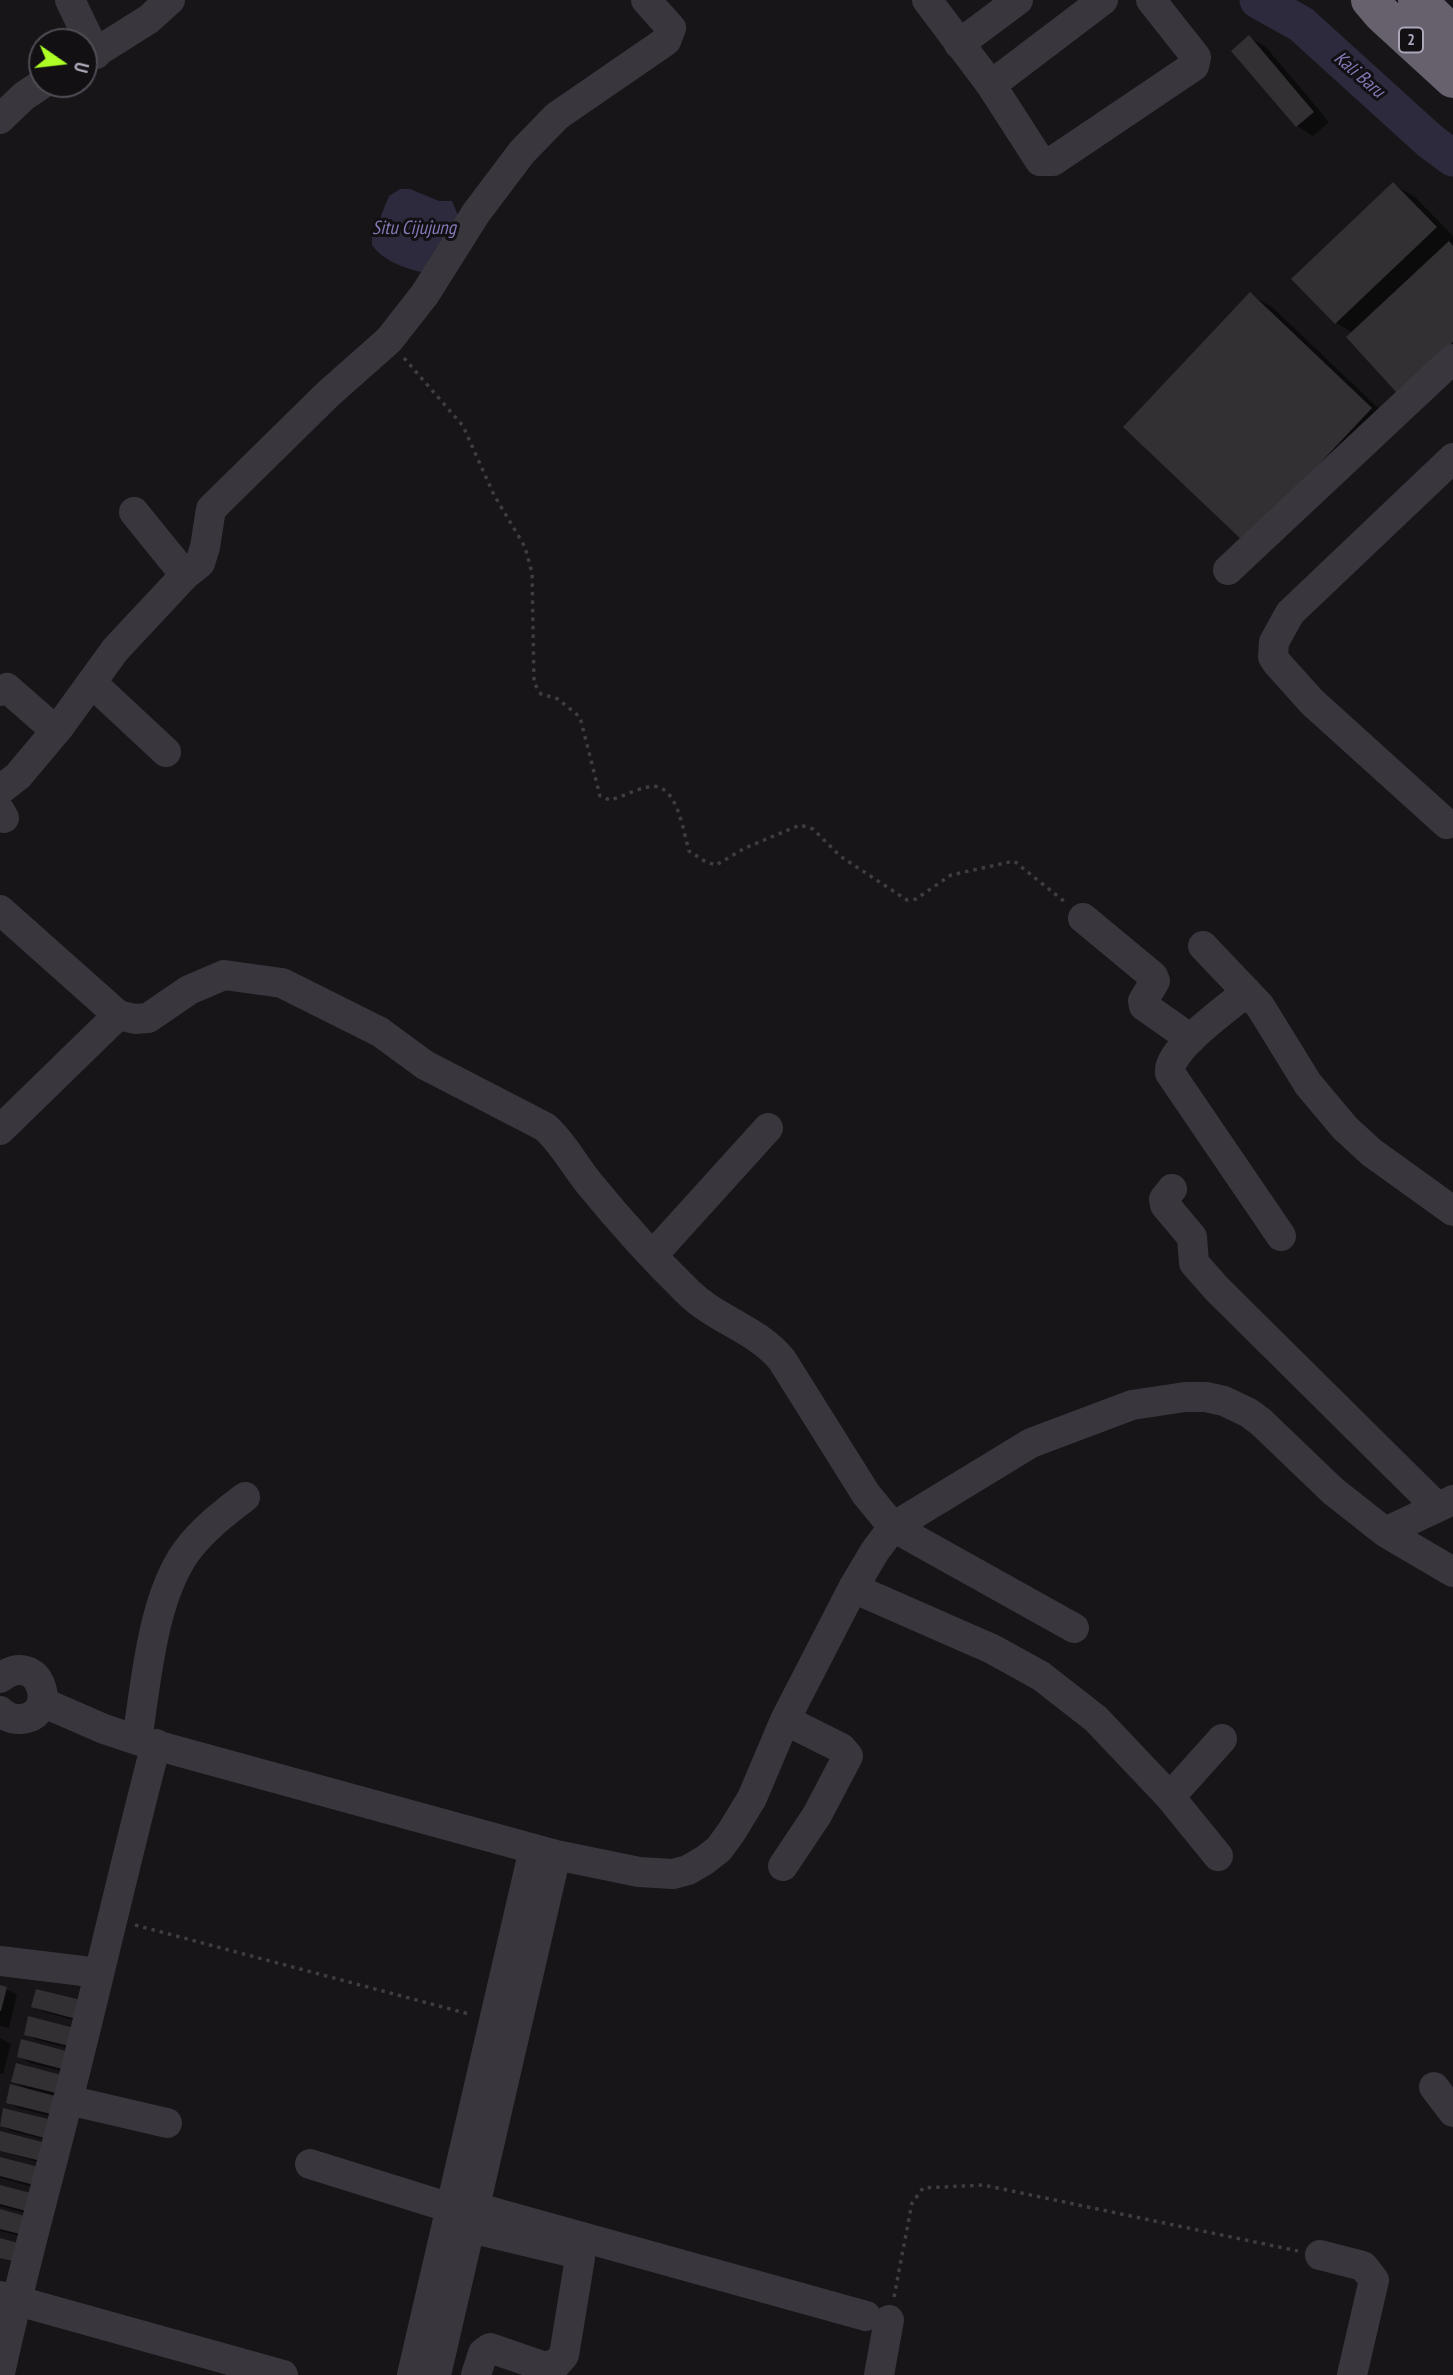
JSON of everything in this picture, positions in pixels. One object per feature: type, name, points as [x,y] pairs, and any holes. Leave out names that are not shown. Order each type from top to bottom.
[{"type":"highway","name":"2","points":[[1370,0],[1453,79]]},
{"type":"highway","name":"2","points":[[1417,0],[1453,35]]},
{"type":"street","points":[[70,0],[80,28]]},
{"type":"street","points":[[98,52],[149,19],[170,0]]},
{"type":"street","points":[[1,806],[18,776],[56,731],[115,650],[185,575],[200,563],[211,509],[328,394],[389,340],[425,294],[476,213],[522,152],[557,117],[632,66],[670,36],[671,28],[646,0]]},
{"type":"street","points":[[928,0],[991,85],[1040,161],[1053,161],[1194,66],[1196,57],[1151,0]]},
{"type":"street","points":[[959,44],[1018,0]]},
{"type":"street","points":[[991,85],[1103,0]]},
{"type":"street","points":[[0,119],[28,93]]},
{"type":"street","points":[[1228,570],[1453,359]]},
{"type":"street","points":[[1447,824],[1312,702],[1277,663],[1273,657],[1273,649],[1290,613],[1453,458]]},
{"type":"street","points":[[134,512],[185,575]]},
{"type":"street","points":[[92,683],[166,752]]},
{"type":"street","points":[[0,691],[7,688],[56,731]]},
{"type":"street","points":[[0,910],[118,1016],[148,1018],[189,990],[224,975],[282,983],[380,1032],[425,1065],[545,1127],[558,1139],[586,1180],[653,1255],[709,1311],[771,1346],[866,1494],[893,1527],[1074,1628]]},
{"type":"street","points":[[1083,918],[1153,976],[1155,981],[1143,1001],[1144,1006],[1191,1039]]},
{"type":"street","points":[[1203,946],[1267,1015],[1308,1084],[1345,1128],[1371,1152],[1453,1211]]},
{"type":"street","points":[[1247,992],[1191,1039],[1171,1061],[1170,1073],[1281,1237]]},
{"type":"street","points":[[0,1130],[118,1016]]},
{"type":"street","points":[[653,1255],[768,1128]]},
{"type":"street","points":[[1171,1189],[1164,1199],[1165,1205],[1192,1237],[1194,1263],[1217,1289],[1438,1507],[1389,1530]]},
{"type":"street","points":[[42,1702],[104,1730],[545,1852],[639,1872],[673,1874],[688,1870],[719,1849],[752,1798],[785,1720],[853,1588],[875,1550],[893,1527],[1031,1443],[1132,1405],[1172,1398],[1206,1396],[1224,1401],[1249,1413],[1334,1491],[1453,1572]]},
{"type":"street","points":[[0,2373],[7,2308],[68,2100],[111,1918],[146,1742],[151,1648],[170,1581],[186,1552],[210,1524],[245,1497]]},
{"type":"street","points":[[853,1588],[992,1648],[1041,1676],[1096,1719],[1170,1797],[1218,1856]]},
{"type":"street","points":[[0,1711],[16,1720],[27,1718],[36,1712],[44,1691],[39,1680],[30,1672],[19,1669],[3,1671]]},
{"type":"street","points":[[783,1866],[817,1815],[848,1756],[841,1748],[785,1720]]},
{"type":"street","points":[[1170,1797],[1222,1739]]},
{"type":"street","points":[[436,2375],[465,2214],[495,2021],[545,1852]]},
{"type":"street","points":[[412,2375],[465,2214],[545,1852]]},
{"type":"street","points":[[0,1961],[99,1973]]},
{"type":"street","points":[[1434,2087],[1453,2112]]},
{"type":"street","points":[[68,2100],[167,2123]]},
{"type":"street","points":[[310,2164],[465,2214],[580,2258],[564,2354],[556,2363],[545,2367],[490,2348],[483,2353],[477,2375]]},
{"type":"street","points":[[465,2214],[877,2318],[879,2375]]},
{"type":"street","points":[[1320,2255],[1363,2266],[1374,2280],[1352,2375]]},
{"type":"street","points":[[7,2308],[210,2375]]},
{"type":"street","points":[[7,2308],[283,2375]]},
{"type":"path","points":[[389,340],[463,426],[494,495],[525,547],[532,573],[534,683],[541,694],[558,699],[580,717],[600,796],[610,800],[649,786],[660,788],[672,796],[689,851],[716,865],[745,848],[800,825],[813,829],[840,856],[906,900],[916,900],[951,875],[1014,861],[1083,918]]},
{"type":"path","points":[[111,1918],[495,2021]]},
{"type":"path","points":[[877,2318],[912,2203],[923,2188],[983,2185],[1320,2255]]},
{"type":"water","name":"Situ Cijujung","points":[[400,189],[410,189],[439,201],[452,201],[458,215],[429,266],[421,272],[387,259],[372,245],[372,238],[389,196]]},
{"type":"building","points":[[1249,35],[1314,112],[1296,127],[1231,51]]},
{"type":"building","points":[[1393,182],[1437,227],[1335,324],[1291,279]]},
{"type":"building","points":[[1449,241],[1453,246],[1453,342],[1397,393],[1346,337]]},
{"type":"building","points":[[1250,292],[1372,408],[1245,543],[1123,427]]},
{"type":"building","points":[[0,1985],[7,1987],[1,2011],[0,2011]]},
{"type":"building","points":[[36,1989],[85,2001],[80,2020],[31,2007]]},
{"type":"building","points":[[28,2016],[78,2029],[73,2047],[24,2035]]},
{"type":"building","points":[[21,2039],[70,2052],[66,2070],[17,2057]]},
{"type":"building","points":[[16,2063],[65,2076],[60,2094],[11,2082]]},
{"type":"building","points":[[10,2084],[59,2097],[55,2115],[6,2103]]},
{"type":"building","points":[[3,2108],[52,2120],[48,2139],[0,2126]]},
{"type":"building","points":[[0,2131],[46,2143],[41,2161],[0,2151]]},
{"type":"building","points":[[0,2157],[43,2168],[38,2186],[0,2176]]},
{"type":"building","points":[[0,2185],[35,2194],[30,2212],[0,2204]]},
{"type":"building","points":[[0,2209],[28,2217],[24,2235],[0,2229]]},
{"type":"building","points":[[0,2238],[22,2244],[17,2262],[0,2258]]},
{"type":"waterway","name":"Kali Baru","points":[[1258,0],[1301,24],[1430,141],[1453,158]]}]
